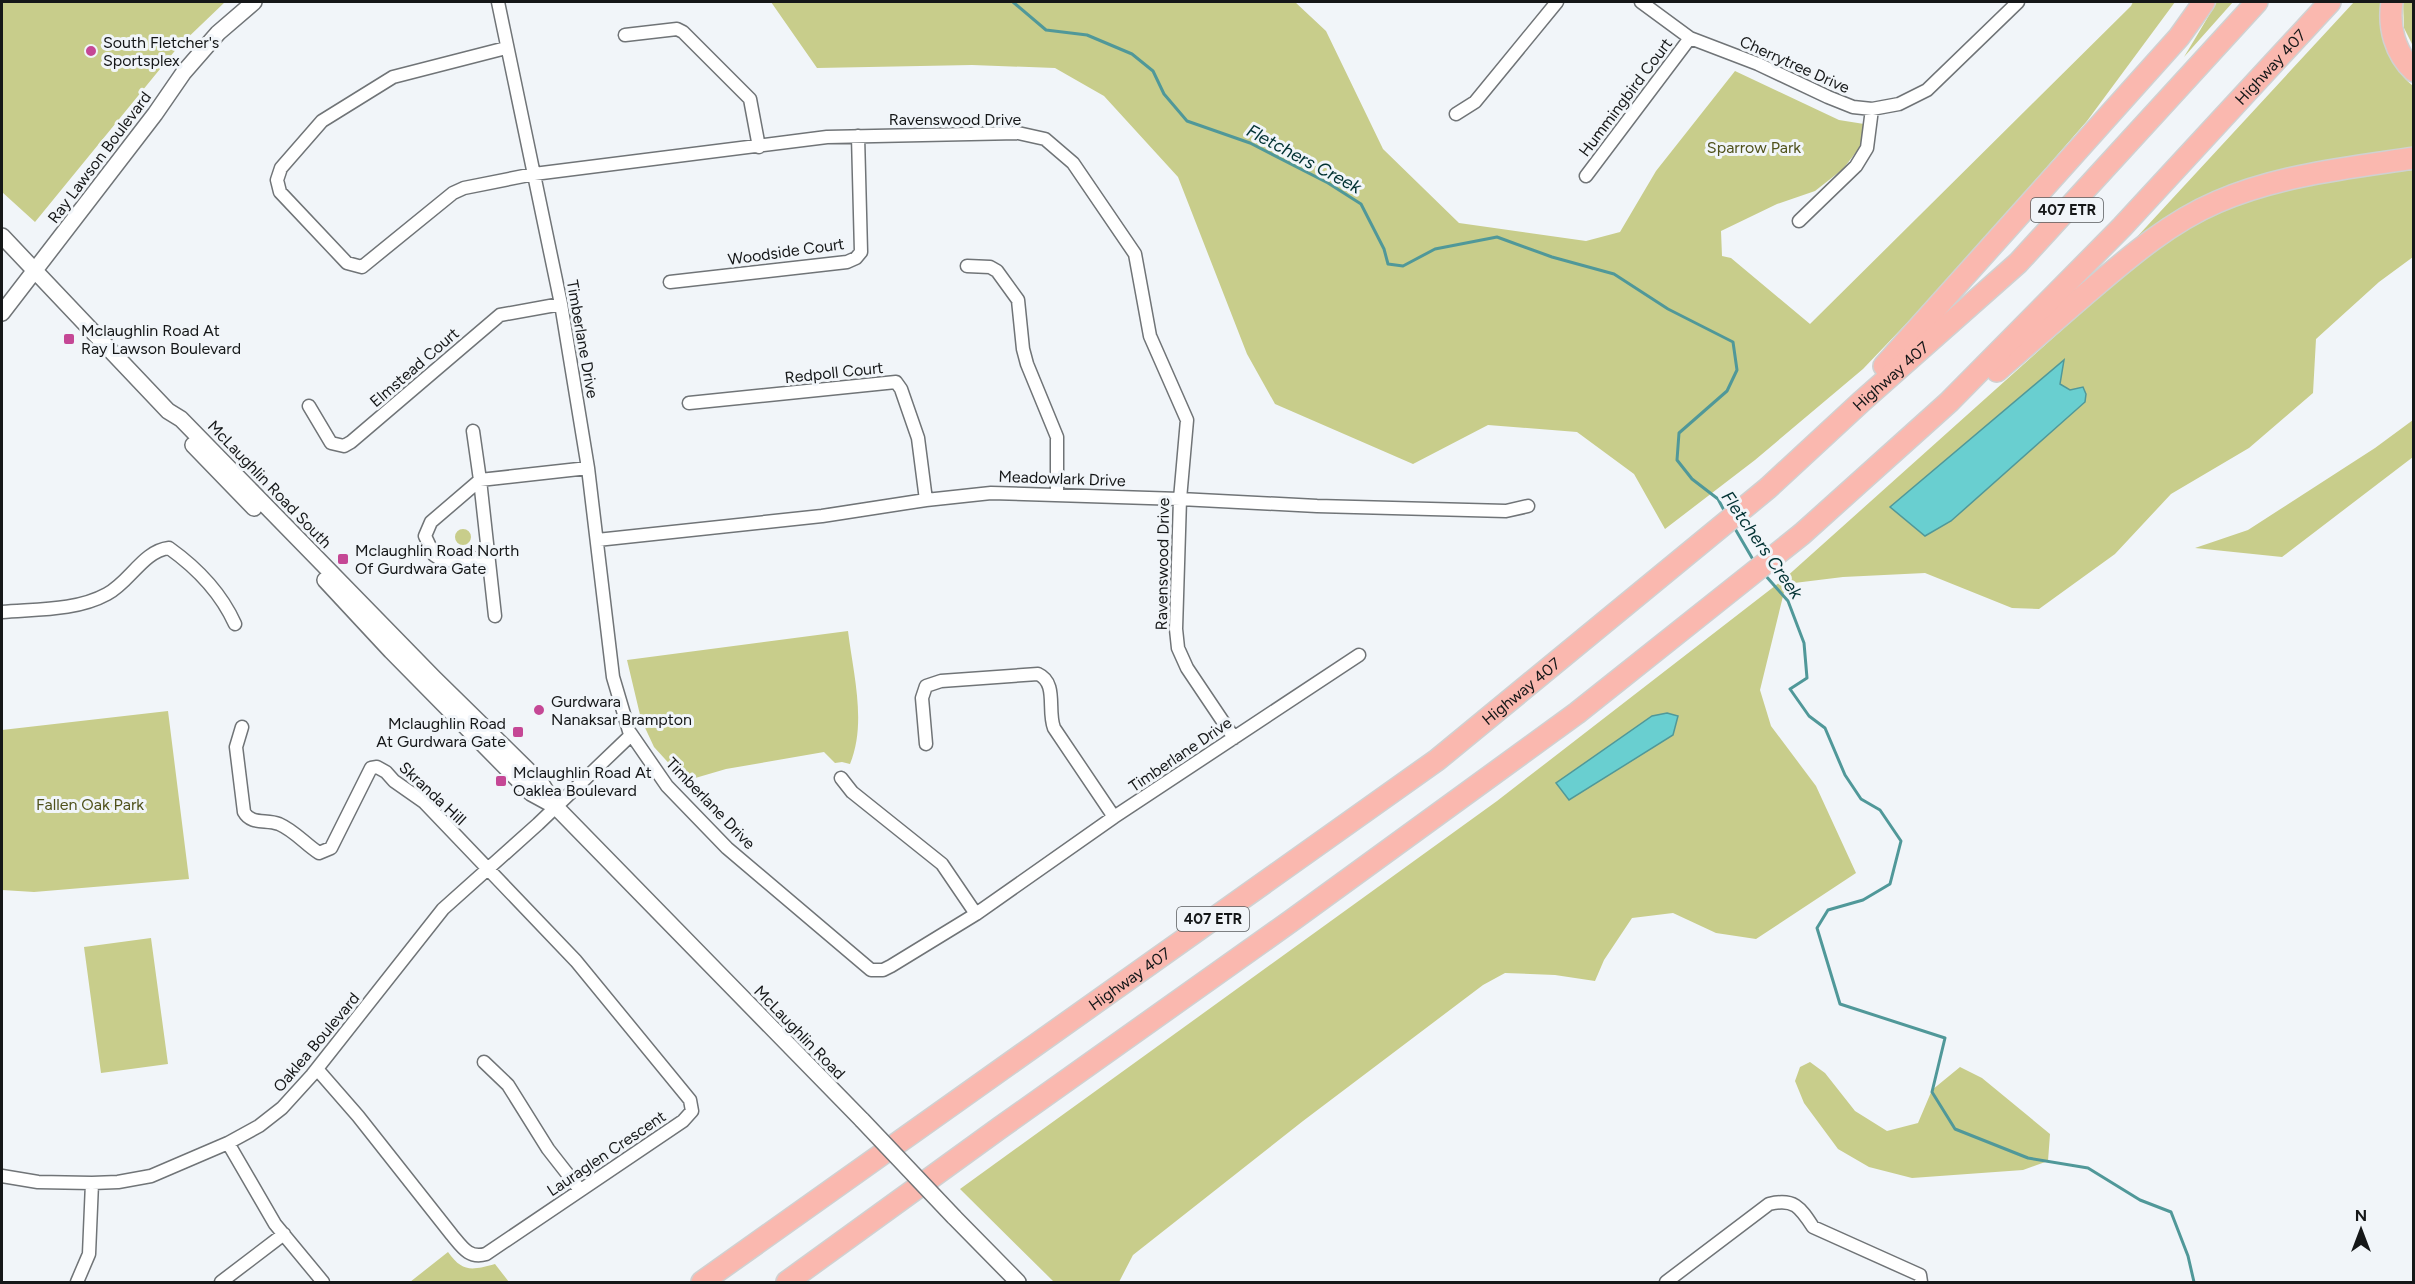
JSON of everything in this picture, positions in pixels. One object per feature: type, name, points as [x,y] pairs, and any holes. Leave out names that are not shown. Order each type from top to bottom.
[{"type":"highway","points":[[1861,402],[1877,374],[2179,37],[2204,2]]},
{"type":"highway","name":"Highway 407","points":[[702,1282],[1437,760],[1768,489],[1861,402],[2018,263],[2257,2]]},
{"type":"highway","name":"Highway 407","points":[[787,1282],[1549,734],[1802,534],[1949,402],[2122,227],[2330,2]]},
{"type":"highway","points":[[2392,2],[2391,25],[2394,40],[2401,56],[2414,72]]},
{"type":"highway","points":[[1949,402],[1975,391],[2132,255],[2173,225],[2217,202],[2304,175],[2414,158]]},
{"type":"street","name":"Ray Lawson Boulevard","points":[[2,313],[155,114],[184,72],[218,33],[254,2]]},
{"type":"street","name":"Timberlane Drive","points":[[498,2],[561,304],[588,468],[613,676],[630,736],[667,786],[727,848],[872,970],[883,970],[891,966],[976,914],[1114,817],[1359,655]]},
{"type":"street","points":[[1456,114],[1475,102],[1557,2]]},
{"type":"street","name":"Cherrytree Drive","points":[[1641,2],[1690,38],[1758,64],[1828,98],[1853,107],[1872,109],[1899,104],[1927,90],[2018,2]]},
{"type":"street","points":[[625,35],[677,30],[683,32],[750,99],[759,147]]},
{"type":"street","name":"Hummingbird Court","points":[[1586,176],[1690,38]]},
{"type":"street","name":"Ravenswood Drive","points":[[506,48],[393,76],[322,121],[282,168],[278,180],[280,192],[347,263],[362,267],[453,194],[464,188],[534,174],[827,137],[858,136],[1018,133],[1045,139],[1073,163],[1135,254],[1150,336],[1187,420],[1180,499],[1176,629],[1178,648],[1187,668],[1234,738]]},
{"type":"street","points":[[1799,220],[1856,166],[1867,148],[1872,109]]},
{"type":"street","name":"Woodside Court","points":[[669,282],[847,262],[856,258],[861,252],[858,136]]},
{"type":"street","name":"McLaughlin Road South","points":[[2,236],[168,411],[181,419],[434,678],[541,783],[556,807]]},
{"type":"street","points":[[967,266],[990,267],[997,272],[1018,300],[1026,364],[1057,437],[1057,494]]},
{"type":"street","name":"Elmstead Court","points":[[309,406],[331,443],[344,446],[500,315],[561,304]]},
{"type":"street","name":"Redpoll Court","points":[[689,404],[896,382],[901,388],[918,438],[926,500]]},
{"type":"street","points":[[473,430],[495,616]]},
{"type":"street","points":[[488,557],[443,561],[434,555],[425,536],[431,522],[480,480],[588,468]]},
{"type":"street","name":"Meadowlark Drive","points":[[597,540],[822,516],[926,500],[991,493],[1506,511],[1528,506]]},
{"type":"street","points":[[2,612],[89,603],[109,594],[128,579],[151,554],[159,549],[170,548],[217,592],[235,624]]},
{"type":"street","points":[[926,744],[922,698],[926,686],[941,681],[1038,674],[1046,677],[1050,685],[1050,712],[1054,728],[1114,817]]},
{"type":"street","name":"Skranda Hill","points":[[242,727],[236,747],[244,812],[251,820],[278,824],[295,833],[319,853],[325,852],[331,848],[363,786],[365,777],[371,768],[377,767],[386,771],[394,781],[423,802],[487,869]]},
{"type":"street","name":"Oaklea Boulevard","points":[[2,1176],[38,1182],[92,1183],[118,1182],[151,1176],[228,1143],[258,1126],[282,1108],[317,1069],[443,909],[556,807],[630,736]]},
{"type":"street","points":[[841,778],[852,792],[942,864],[976,914]]},
{"type":"street","name":"McLaughlin Road","points":[[556,807],[1018,1282]]},
{"type":"street","name":"Lauraglen Crescent","points":[[317,1069],[358,1116],[468,1254],[477,1257],[486,1254],[580,1191],[682,1121],[692,1111],[690,1100],[576,961],[487,869]]},
{"type":"street","points":[[484,1062],[508,1085],[548,1149],[580,1191]]},
{"type":"street","points":[[228,1143],[247,1178],[284,1234],[323,1282]]},
{"type":"street","points":[[77,1282],[89,1254],[92,1183]]},
{"type":"street","points":[[1666,1282],[1769,1204],[1780,1201],[1791,1202],[1813,1227],[1920,1275],[1921,1282]]},
{"type":"street","points":[[221,1282],[284,1234]]},
{"type":"green space","points":[[2,2],[225,2],[178,47],[35,222],[2,192]]},
{"type":"green space","name":"Sparrow Park","points":[[771,2],[1295,2],[1326,31],[1383,149],[1459,223],[1586,241],[1620,232],[1656,171],[1735,71],[1839,120],[1864,124],[1860,147],[1843,169],[1815,191],[1777,204],[1721,231],[1722,256],[1731,258],[1810,324],[2133,2],[2175,2],[2087,121],[1948,280],[1863,369],[1755,460],[1665,529],[1634,474],[1577,432],[1488,425],[1413,464],[1275,404],[1247,354],[1178,177],[1104,96],[1055,68],[972,65],[817,68]]},
{"type":"green space","points":[[2217,2],[2233,2],[2184,57]]},
{"type":"green space","points":[[2354,2],[2385,2],[2386,37],[2391,58],[2403,77],[2413,86],[2413,148],[2217,191],[2135,239]]},
{"type":"green space","points":[[2403,2],[2413,2],[2413,46],[2404,28]]},
{"type":"green space","points":[[2413,170],[2413,257],[2379,282],[2316,339],[2313,393],[2249,448],[2171,494],[2115,554],[2039,609],[2012,608],[1925,573],[1843,577],[1786,584],[1760,690],[1771,726],[1816,786],[1856,873],[1756,939],[1716,933],[1673,913],[1632,918],[1604,960],[1595,981],[1555,975],[1505,973],[1483,985],[1303,1121],[1133,1255],[1119,1282],[1054,1282],[960,1189],[1497,801],[1784,579],[2130,269],[2188,228],[2251,198],[2332,179]]},
{"type":"green space","points":[[2413,420],[2413,457],[2282,557],[2195,548],[2248,530],[2375,448]]},
{"type":"green space","points":[[463,529],[469,531],[471,537],[469,543],[463,545],[457,543],[455,537],[457,531]]},
{"type":"green space","points":[[848,631],[858,715],[858,732],[850,764],[835,763],[824,752],[726,769],[685,781],[654,747],[641,719],[627,660]]},
{"type":"green space","name":"Fallen Oak Park","points":[[168,711],[189,879],[34,892],[2,890],[2,730]]},
{"type":"green space","points":[[151,938],[168,1064],[101,1073],[84,947]]},
{"type":"green space","points":[[1810,1062],[1825,1073],[1855,1111],[1887,1131],[1918,1123],[1932,1090],[1960,1067],[1982,1078],[2050,1134],[2048,1161],[2023,1170],[1912,1178],[1869,1167],[1838,1149],[1804,1103],[1795,1081],[1800,1067]]},
{"type":"green space","points":[[448,1252],[463,1267],[480,1268],[495,1264],[509,1282],[410,1282]]},
{"type":"water","points":[[2064,360],[2060,384],[2070,390],[2083,387],[2086,394],[2085,402],[1951,521],[1925,536],[1890,507]]},
{"type":"water","points":[[1667,713],[1678,716],[1673,735],[1569,800],[1556,783],[1652,716]]},
{"type":"waterway","name":"Fletchers Creek","points":[[1013,2],[1046,30],[1087,35],[1132,54],[1153,71],[1164,94],[1187,121],[1250,143],[1328,183],[1361,204],[1384,249],[1388,264],[1403,266],[1435,249],[1497,237],[1552,257],[1614,274],[1668,309],[1733,342],[1737,370],[1727,391],[1679,433],[1677,460],[1692,479],[1718,499],[1726,514]]},
{"type":"waterway","name":"Fletchers Creek","points":[[1734,527],[1755,563]]},
{"type":"waterway","name":"Fletchers Creek","points":[[1765,575],[1788,601],[1804,643],[1807,678],[1790,689],[1809,716],[1825,728],[1845,775],[1861,799],[1880,810],[1901,841],[1890,884],[1863,900],[1828,910],[1817,928],[1840,1004],[1945,1038],[1932,1092],[1955,1129],[2028,1158],[2088,1168],[2140,1200],[2171,1212],[2188,1256],[2194,1282]]},
{"type":"place","name":"South Fletcher's Sportsplex","points":[[91,51]]},
{"type":"place","name":"Mclaughlin Road At Ray Lawson Boulevard","points":[[69,339]]},
{"type":"place","name":"Mclaughlin Road North Of Gurdwara Gate","points":[[343,559]]},
{"type":"place","name":"Gurdwara Nanaksar Brampton","points":[[539,710]]},
{"type":"place","name":"Mclaughlin Road At Gurdwara Gate","points":[[518,732]]},
{"type":"place","name":"Mclaughlin Road At Oaklea Boulevard","points":[[501,781]]}]
